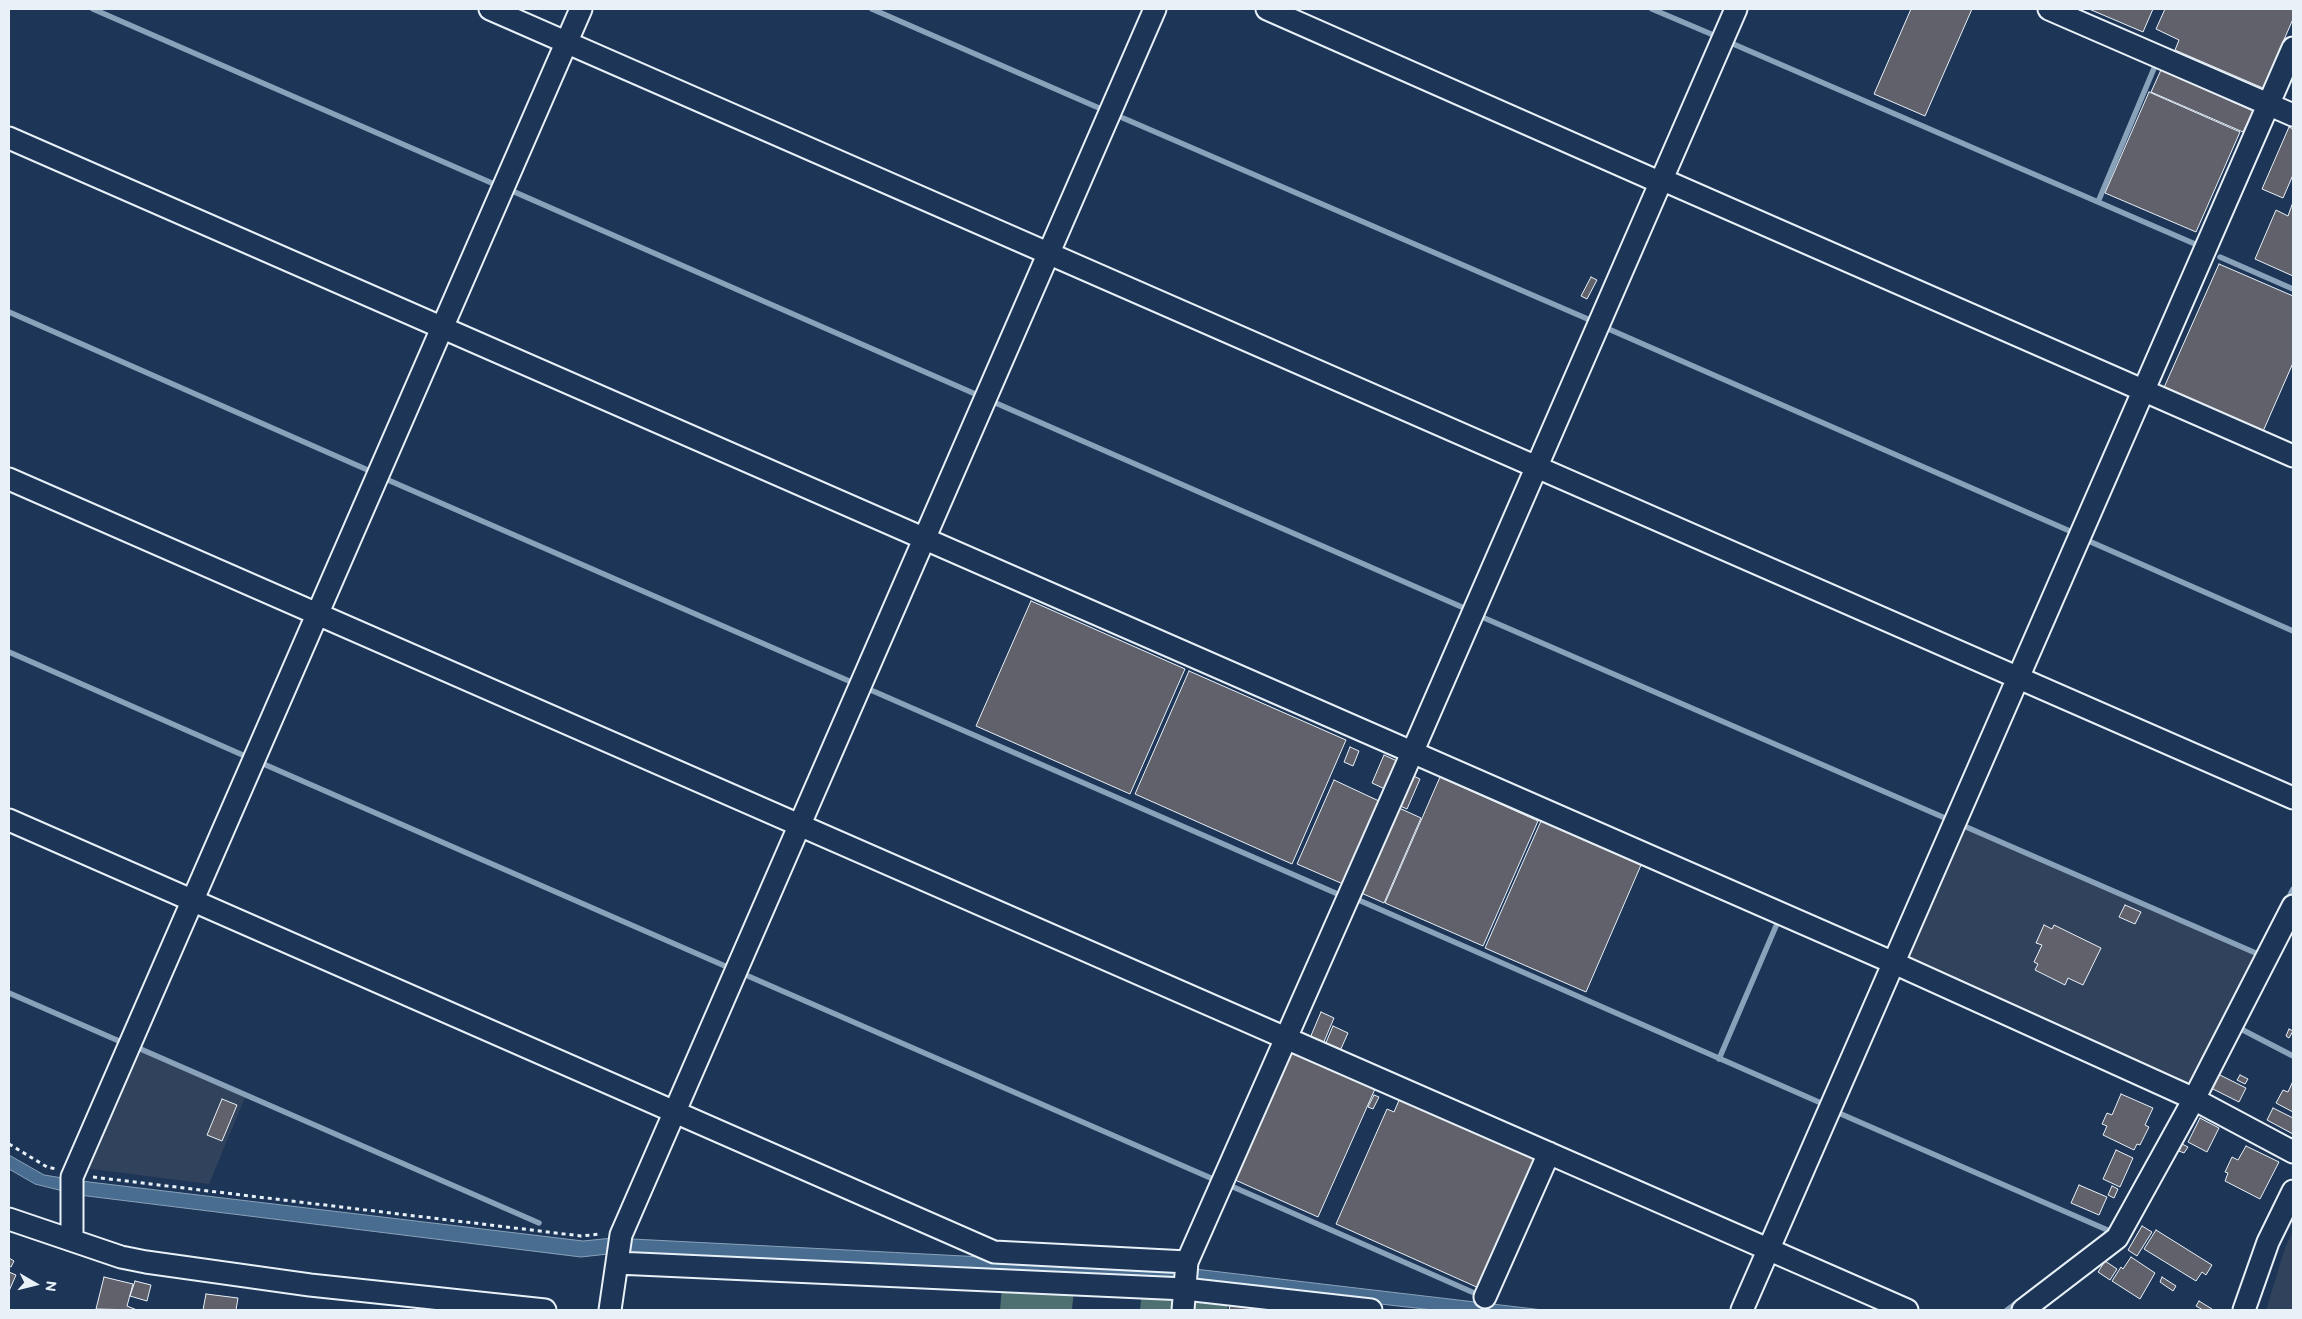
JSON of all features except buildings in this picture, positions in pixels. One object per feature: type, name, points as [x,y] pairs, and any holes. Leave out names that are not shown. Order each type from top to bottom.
[{"type":"street","points":[[490,9],[1537,465],[2293,798]]},
{"type":"street","points":[[72,1240],[73,1182],[316,612],[440,326],[581,9]]},
{"type":"street","points":[[610,1310],[621,1234],[1156,9]]},
{"type":"street","points":[[1267,9],[2293,456]]},
{"type":"street","points":[[1183,1310],[1188,1262],[1736,9]]},
{"type":"street","points":[[2049,9],[2293,115]]},
{"type":"street","points":[[1742,1310],[2293,48]]},
{"type":"street","points":[[9,138],[1894,963],[2187,1096],[2293,1152]]},
{"type":"street","points":[[9,479],[1907,1310]]},
{"type":"street","points":[[9,820],[994,1252],[1188,1262]]},
{"type":"street","points":[[2023,1310],[2117,1238],[2187,1096],[2293,906]]},
{"type":"street","points":[[1485,1297],[1549,1153]]},
{"type":"street","points":[[2244,1310],[2268,1242],[2293,1191]]},
{"type":"street","points":[[9,1219],[121,1258],[310,1285],[544,1310]]},
{"type":"street","points":[[617,1260],[1185,1287],[1371,1310]]},
{"type":"path","points":[[9,1144],[73,1182],[581,1236],[621,1234]]},
{"type":"shaded area","points":[[1961,825],[2258,954],[2189,1086],[1903,960]]},
{"type":"shaded area","points":[[136,1047],[246,1095],[209,1184],[84,1168]]},
{"type":"shaded area","points":[[9,1155],[44,1175],[81,1181],[583,1241],[613,1238],[1178,1267],[1543,1310],[1433,1310],[1179,1281],[608,1254],[581,1257],[79,1195],[35,1184],[9,1169]]},
{"type":"shaded area","points":[[2293,1231],[2293,1310],[2266,1310],[2285,1248]]},
{"type":"green space","points":[[1002,1286],[1074,1288],[1072,1310],[1000,1310]]},
{"type":"green space","points":[[1142,1290],[1179,1292],[1177,1310],[1140,1310]]},
{"type":"green space","points":[[1192,1293],[1229,1298],[1227,1310],[1189,1310]]},
{"type":"waterway","points":[[93,9],[494,184]]},
{"type":"waterway","points":[[872,9],[1099,108]]},
{"type":"waterway","points":[[1652,9],[1711,34]]},
{"type":"waterway","points":[[1731,43],[2195,244]]},
{"type":"waterway","points":[[2098,202],[2155,66]]},
{"type":"waterway","points":[[1123,118],[1590,320]]},
{"type":"waterway","points":[[510,190],[973,393]]},
{"type":"waterway","points":[[2220,257],[2293,289]]},
{"type":"waterway","points":[[9,312],[370,471]]},
{"type":"waterway","points":[[1604,327],[2072,532]]},
{"type":"waterway","points":[[998,404],[1464,608]]},
{"type":"waterway","points":[[388,480],[849,681]]},
{"type":"waterway","points":[[2091,542],[2293,631]]},
{"type":"waterway","points":[[1482,617],[1945,818]]},
{"type":"waterway","points":[[9,652],[245,756]]},
{"type":"waterway","points":[[873,691],[1340,895]]},
{"type":"waterway","points":[[259,762],[725,966]]},
{"type":"waterway","points":[[1964,826],[2258,954]]},
{"type":"waterway","points":[[2286,903],[2293,889]]},
{"type":"waterway","points":[[1354,898],[1821,1103]]},
{"type":"waterway","points":[[1719,1059],[1776,926]]},
{"type":"waterway","points":[[748,976],[1213,1179]]},
{"type":"waterway","points":[[9,993],[119,1041]]},
{"type":"waterway","points":[[2239,1028],[2293,1056]]},
{"type":"waterway","points":[[136,1047],[539,1223]]},
{"type":"waterway","points":[[1841,1114],[2112,1232]]},
{"type":"waterway","points":[[1231,1186],[1472,1292]]},
{"type":"waterway","points":[[2007,1310],[2018,1302]]}]
